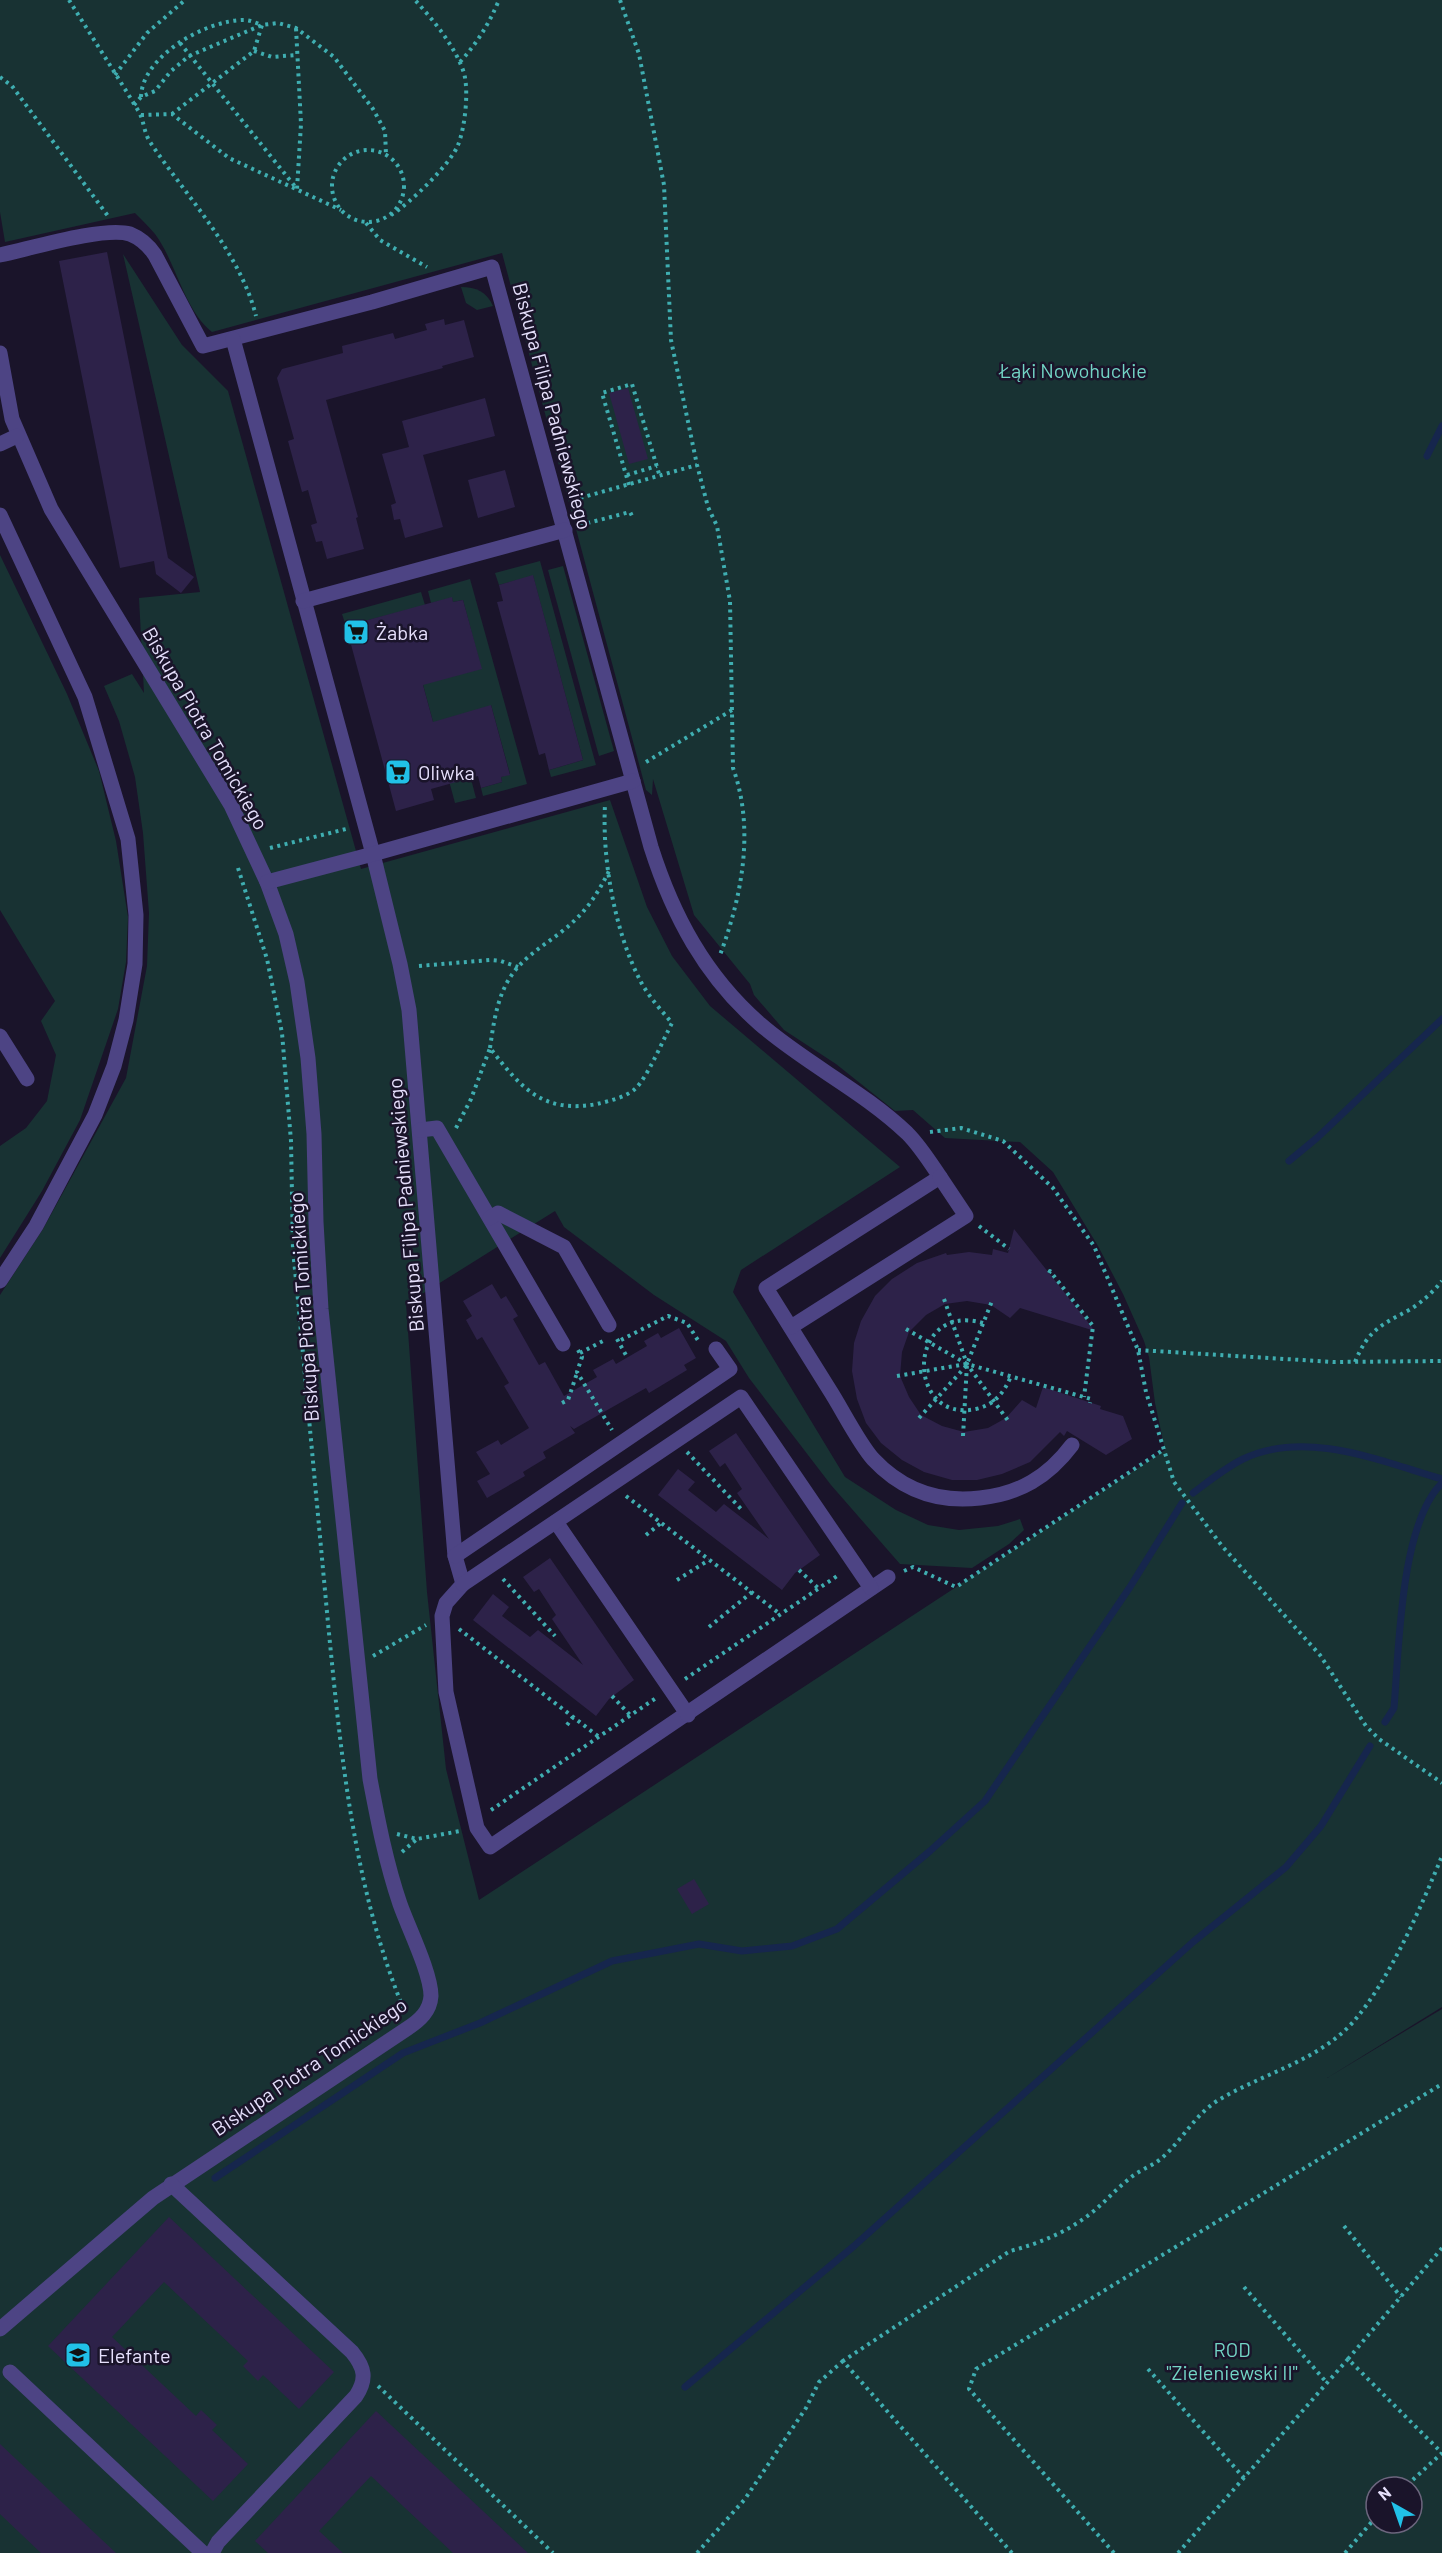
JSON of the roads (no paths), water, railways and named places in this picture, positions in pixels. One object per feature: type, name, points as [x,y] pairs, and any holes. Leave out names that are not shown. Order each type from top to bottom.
[{"type":"street","name":"Biskupa Filipa Padniewskiego","points":[[0,255],[92,236],[118,233],[130,235],[146,244],[155,255],[203,346],[492,267],[651,848],[670,903],[713,976],[761,1025],[885,1113],[909,1134],[924,1152],[966,1216],[791,1327]]},
{"type":"street","name":"Biskupa Filipa Padniewskiego","points":[[233,339],[373,854],[409,1010],[455,1557],[463,1584]]},
{"type":"street","name":"Biskupa Piotra Tomickiego","points":[[0,353],[4,405],[61,526],[231,805],[267,882],[285,934],[297,982],[308,1058],[314,1134],[321,1310],[369,1779],[381,1837],[399,1902],[429,1980],[431,1997],[427,2010],[408,2028],[144,2204],[0,2329]]},
{"type":"street","points":[[0,444],[17,435]]},
{"type":"street","points":[[0,515],[85,698],[128,839],[136,915],[135,964],[126,1020],[114,1066],[94,1115],[36,1226],[0,1281]]},
{"type":"street","points":[[303,601],[565,530]]},
{"type":"street","points":[[267,882],[606,789],[631,776]]},
{"type":"street","points":[[0,1036],[27,1079]]},
{"type":"street","points":[[420,1130],[437,1128],[563,1344]]},
{"type":"street","points":[[940,1177],[766,1288],[872,1458],[916,1491],[939,1498],[965,1500],[994,1497],[1022,1488],[1057,1465],[1072,1446]]},
{"type":"street","points":[[490,1218],[498,1213],[564,1247],[608,1332]]},
{"type":"street","points":[[455,1557],[730,1369],[716,1348]]},
{"type":"street","points":[[871,1588],[741,1397],[490,1565],[463,1584],[446,1603],[442,1616],[446,1692],[476,1824],[490,1847],[688,1715],[888,1577]]},
{"type":"street","points":[[556,1521],[688,1715]]},
{"type":"street","points":[[171,2184],[352,2352],[365,2373],[362,2387],[356,2396],[218,2542],[212,2553]]},
{"type":"street","points":[[10,2372],[203,2553]]},
{"type":"waterway","points":[[1427,456],[1442,426]]},
{"type":"waterway","points":[[1289,1161],[1318,1137],[1442,1019]]},
{"type":"waterway","points":[[1193,1493],[1243,1459],[1267,1451],[1292,1447],[1317,1447],[1343,1451],[1442,1479]]},
{"type":"waterway","points":[[1385,1722],[1394,1708],[1404,1589],[1417,1527],[1428,1502],[1442,1483]]},
{"type":"waterway","points":[[215,2178],[403,2053],[480,2023],[612,1961],[699,1944],[742,1951],[792,1946],[837,1929],[930,1851],[985,1801],[1130,1587],[1182,1503]]},
{"type":"waterway","points":[[685,2387],[854,2246],[1193,1942],[1286,1867],[1321,1826],[1370,1746]]},
{"type":"place","name":"Żabka","points":[[356,632]]},
{"type":"place","name":"Oliwka","points":[[398,772]]},
{"type":"place","name":"Elefante","points":[[78,2355]]},
{"type":"park label","name":"Łąki Nowohuckie","points":[[1073,370]]},
{"type":"park label","name":"ROD \"Zieleniewski II\"","points":[[1232,2360]]}]
